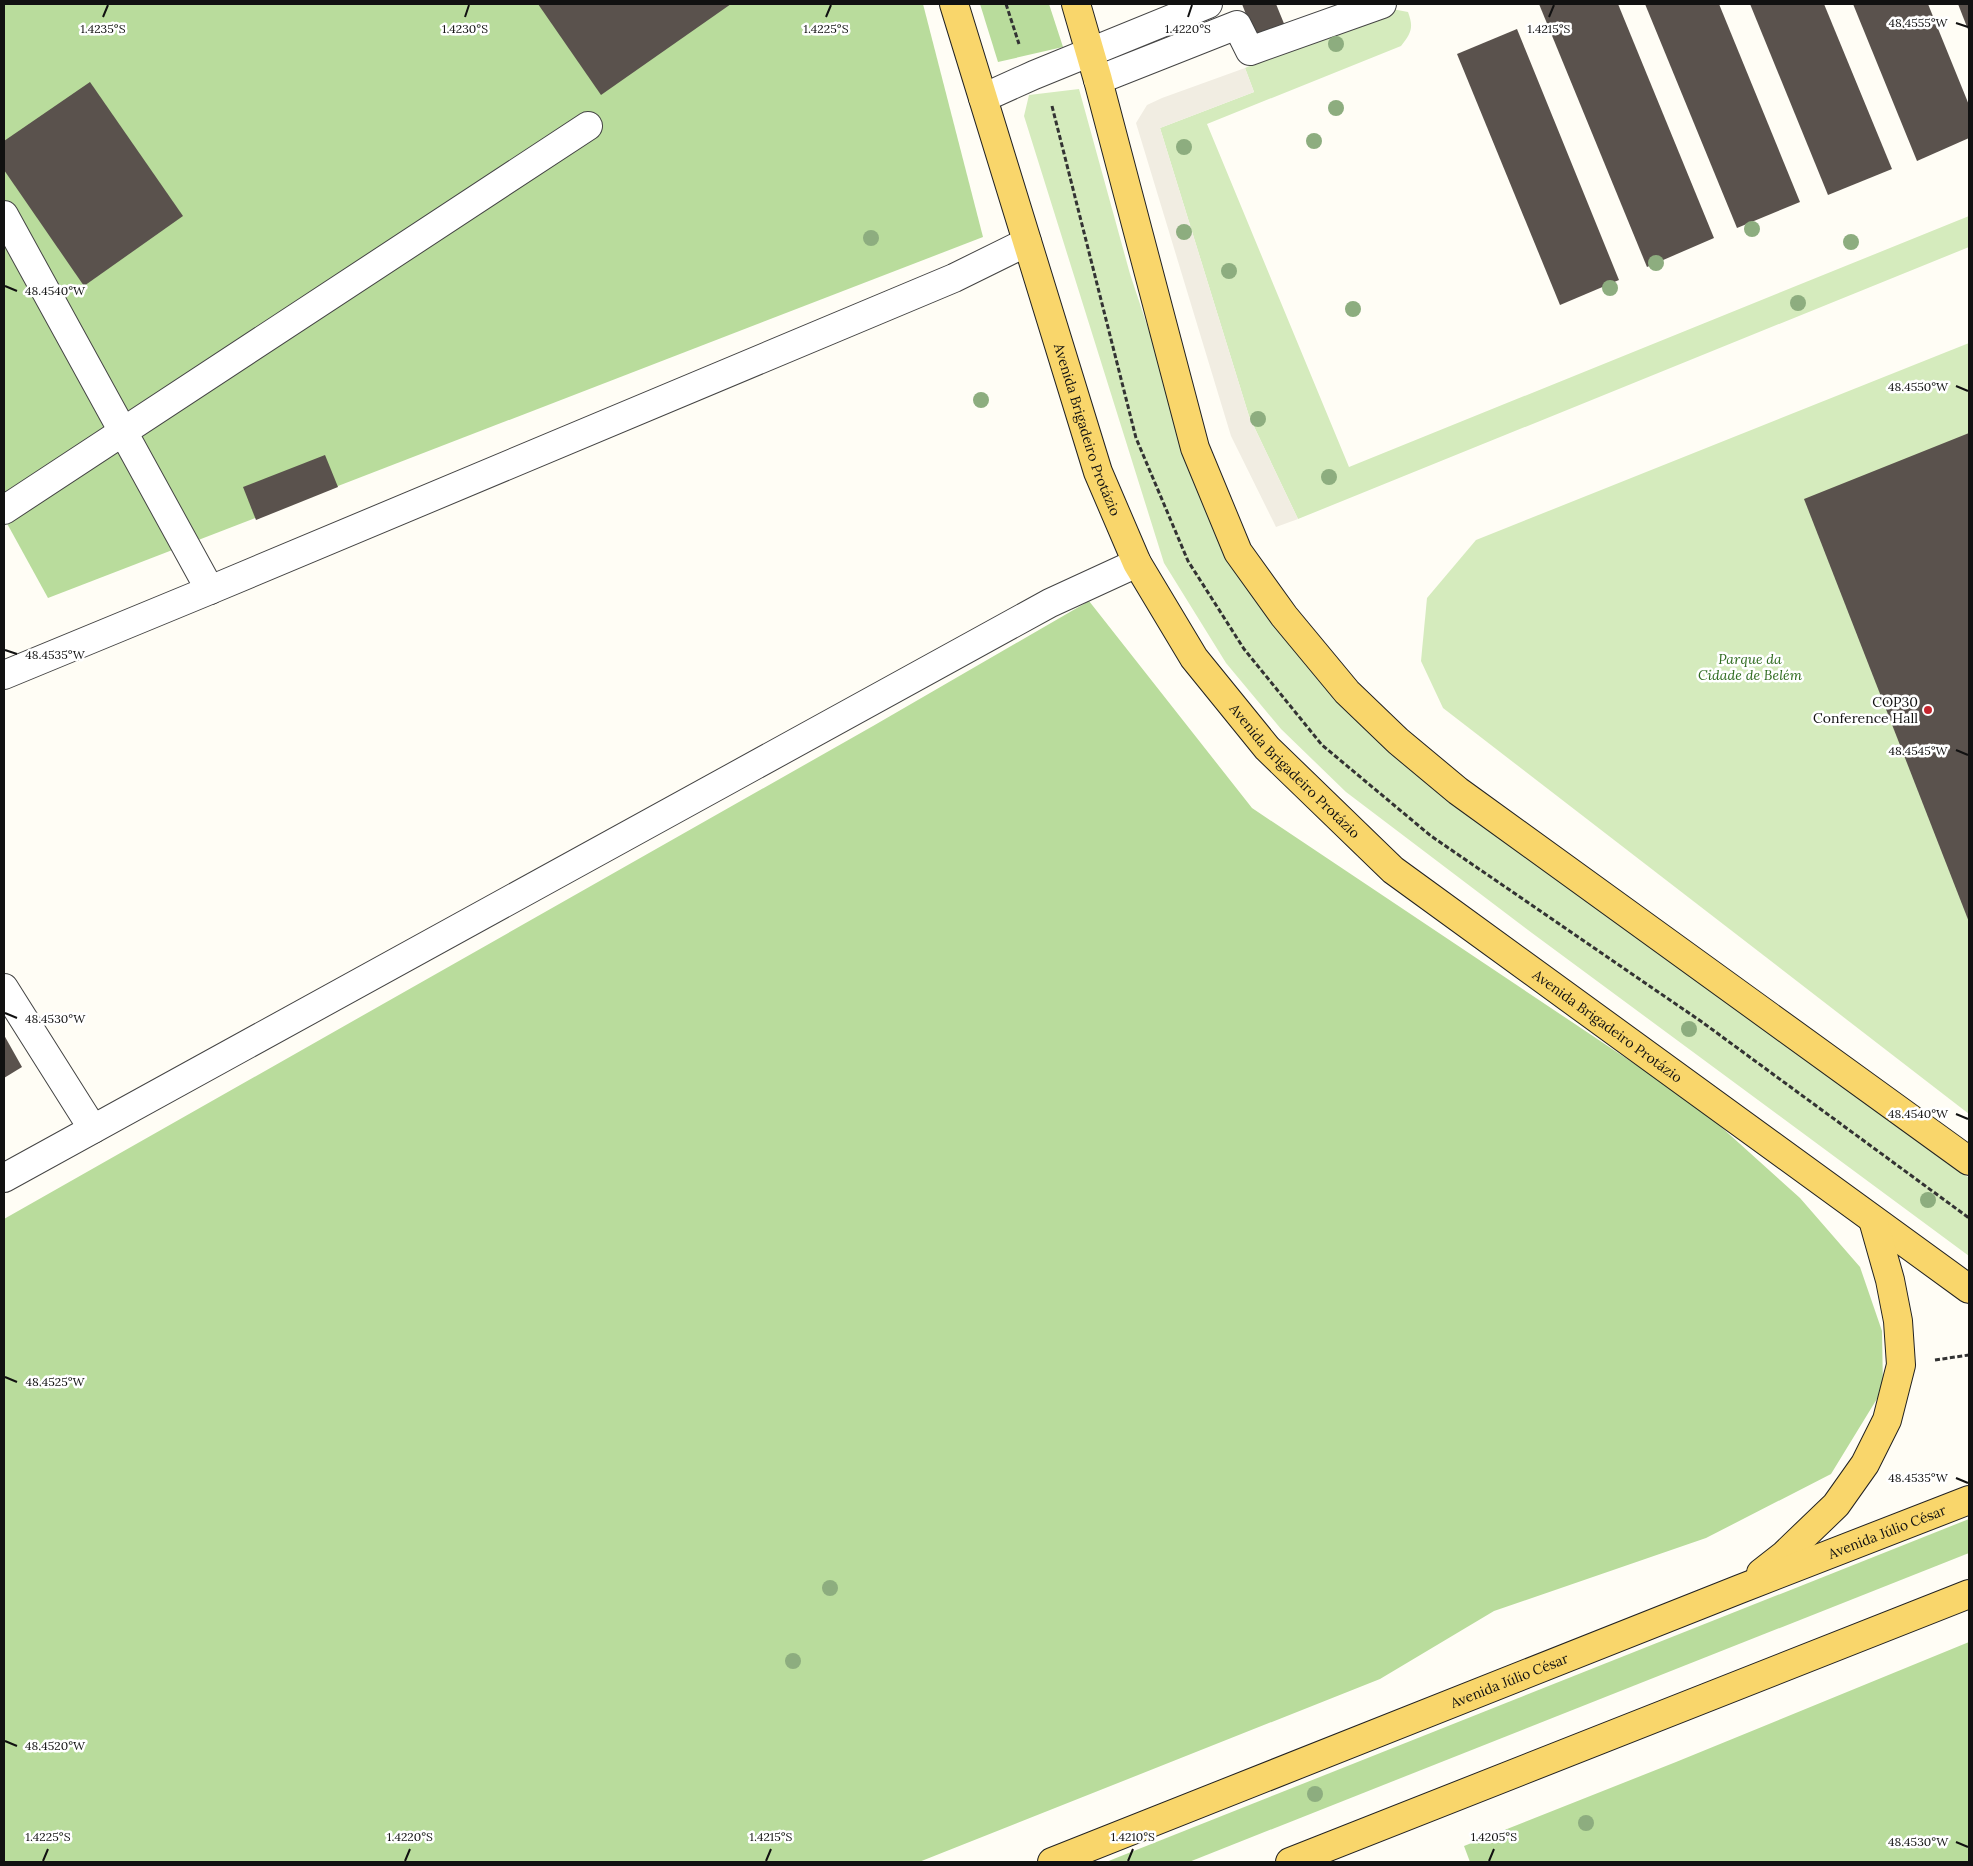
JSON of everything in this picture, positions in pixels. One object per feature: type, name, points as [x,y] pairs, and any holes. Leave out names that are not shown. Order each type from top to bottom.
[{"type":"main road","name":"Avenida Brigadeiro Protázio","points":[[954,4],[1098,472],[1137,562],[1194,658],[1267,748],[1393,870],[1969,1289]]},
{"type":"main road","points":[[1076,4],[1196,448],[1238,552],[1284,616],[1347,692],[1398,741],[1458,791],[1969,1161]]},
{"type":"main road","points":[[1740,1589],[1784,1554],[1836,1505],[1865,1464],[1887,1420],[1901,1365],[1898,1321],[1890,1280],[1873,1220]]},
{"type":"main road","name":"Avenida Júlio César","points":[[1052,1862],[1969,1500]]},
{"type":"main road","points":[[1290,1862],[1969,1594]]},
{"type":"street","points":[[983,98],[1208,4]]},
{"type":"street","points":[[1098,80],[1236,26],[1250,51],[1382,4]]},
{"type":"street","points":[[4,510],[588,126]]},
{"type":"street","points":[[4,215],[210,590]]},
{"type":"street","points":[[4,674],[210,590],[954,278],[1027,242]]},
{"type":"street","points":[[4,1178],[1050,603],[1137,562]]},
{"type":"street","points":[[4,988],[93,1129]]},
{"type":"path","points":[[1934,1360],[1969,1355]]},
{"type":"green space","points":[[4,4],[923,4],[983,237],[48,598],[4,518]]},
{"type":"green space","points":[[980,4],[1049,4],[1063,47],[998,62]]},
{"type":"green space","points":[[1387,8],[1408,12],[1411,26],[1401,46],[1207,124],[1349,467],[1969,216],[1969,247],[1298,519],[1249,416],[1160,128],[1254,92],[1245,68]]},
{"type":"green space","points":[[1079,89],[1130,274],[1211,517],[1254,598],[1320,680],[1631,931],[1969,1178],[1969,1256],[1532,933],[1346,792],[1281,729],[1226,663],[1164,563],[1024,116],[1029,95]]},
{"type":"green space","name":"Parque da Cidade de Belém","points":[[1969,343],[1969,1114],[1443,708],[1421,661],[1427,598],[1476,540]]},
{"type":"green space","points":[[1089,601],[1252,808],[1699,1107],[1800,1198],[1860,1267],[1882,1331],[1883,1389],[1831,1474],[1706,1538],[1494,1611],[1380,1679],[919,1862],[4,1862],[4,1219],[873,726]]},
{"type":"green space","points":[[1969,1519],[1969,1553],[1189,1862],[1106,1862]]},
{"type":"green space","points":[[1969,1642],[1969,1862],[1470,1862],[1464,1846],[1676,1762]]},
{"type":"shaded area","points":[[1245,68],[1254,92],[1160,128],[1249,416],[1298,519],[1276,527],[1231,436],[1136,123],[1147,105]]},
{"type":"building","points":[[538,4],[731,4],[601,95]]},
{"type":"building","points":[[1242,4],[1276,4],[1285,26],[1255,38]]},
{"type":"building","points":[[1539,4],[1618,4],[1714,238],[1647,267]]},
{"type":"building","points":[[1645,4],[1719,4],[1800,202],[1737,228]]},
{"type":"building","points":[[1750,4],[1824,4],[1892,169],[1828,195]]},
{"type":"building","points":[[1853,4],[1928,4],[1969,105],[1969,138],[1917,161]]},
{"type":"building","points":[[1958,4],[1969,4],[1969,32]]},
{"type":"building","points":[[1517,29],[1619,280],[1560,305],[1457,54]]},
{"type":"building","points":[[90,82],[183,216],[84,286],[4,170],[4,141]]},
{"type":"building","name":"COP30 Conference Hall","points":[[1969,433],[1969,922],[1804,499]]},
{"type":"building","points":[[325,455],[338,487],[256,520],[243,487]]},
{"type":"building","points":[[4,1035],[22,1067],[4,1078]]},
{"type":"place","name":"COP30 Conference Hall","points":[[1928,710]]}]
